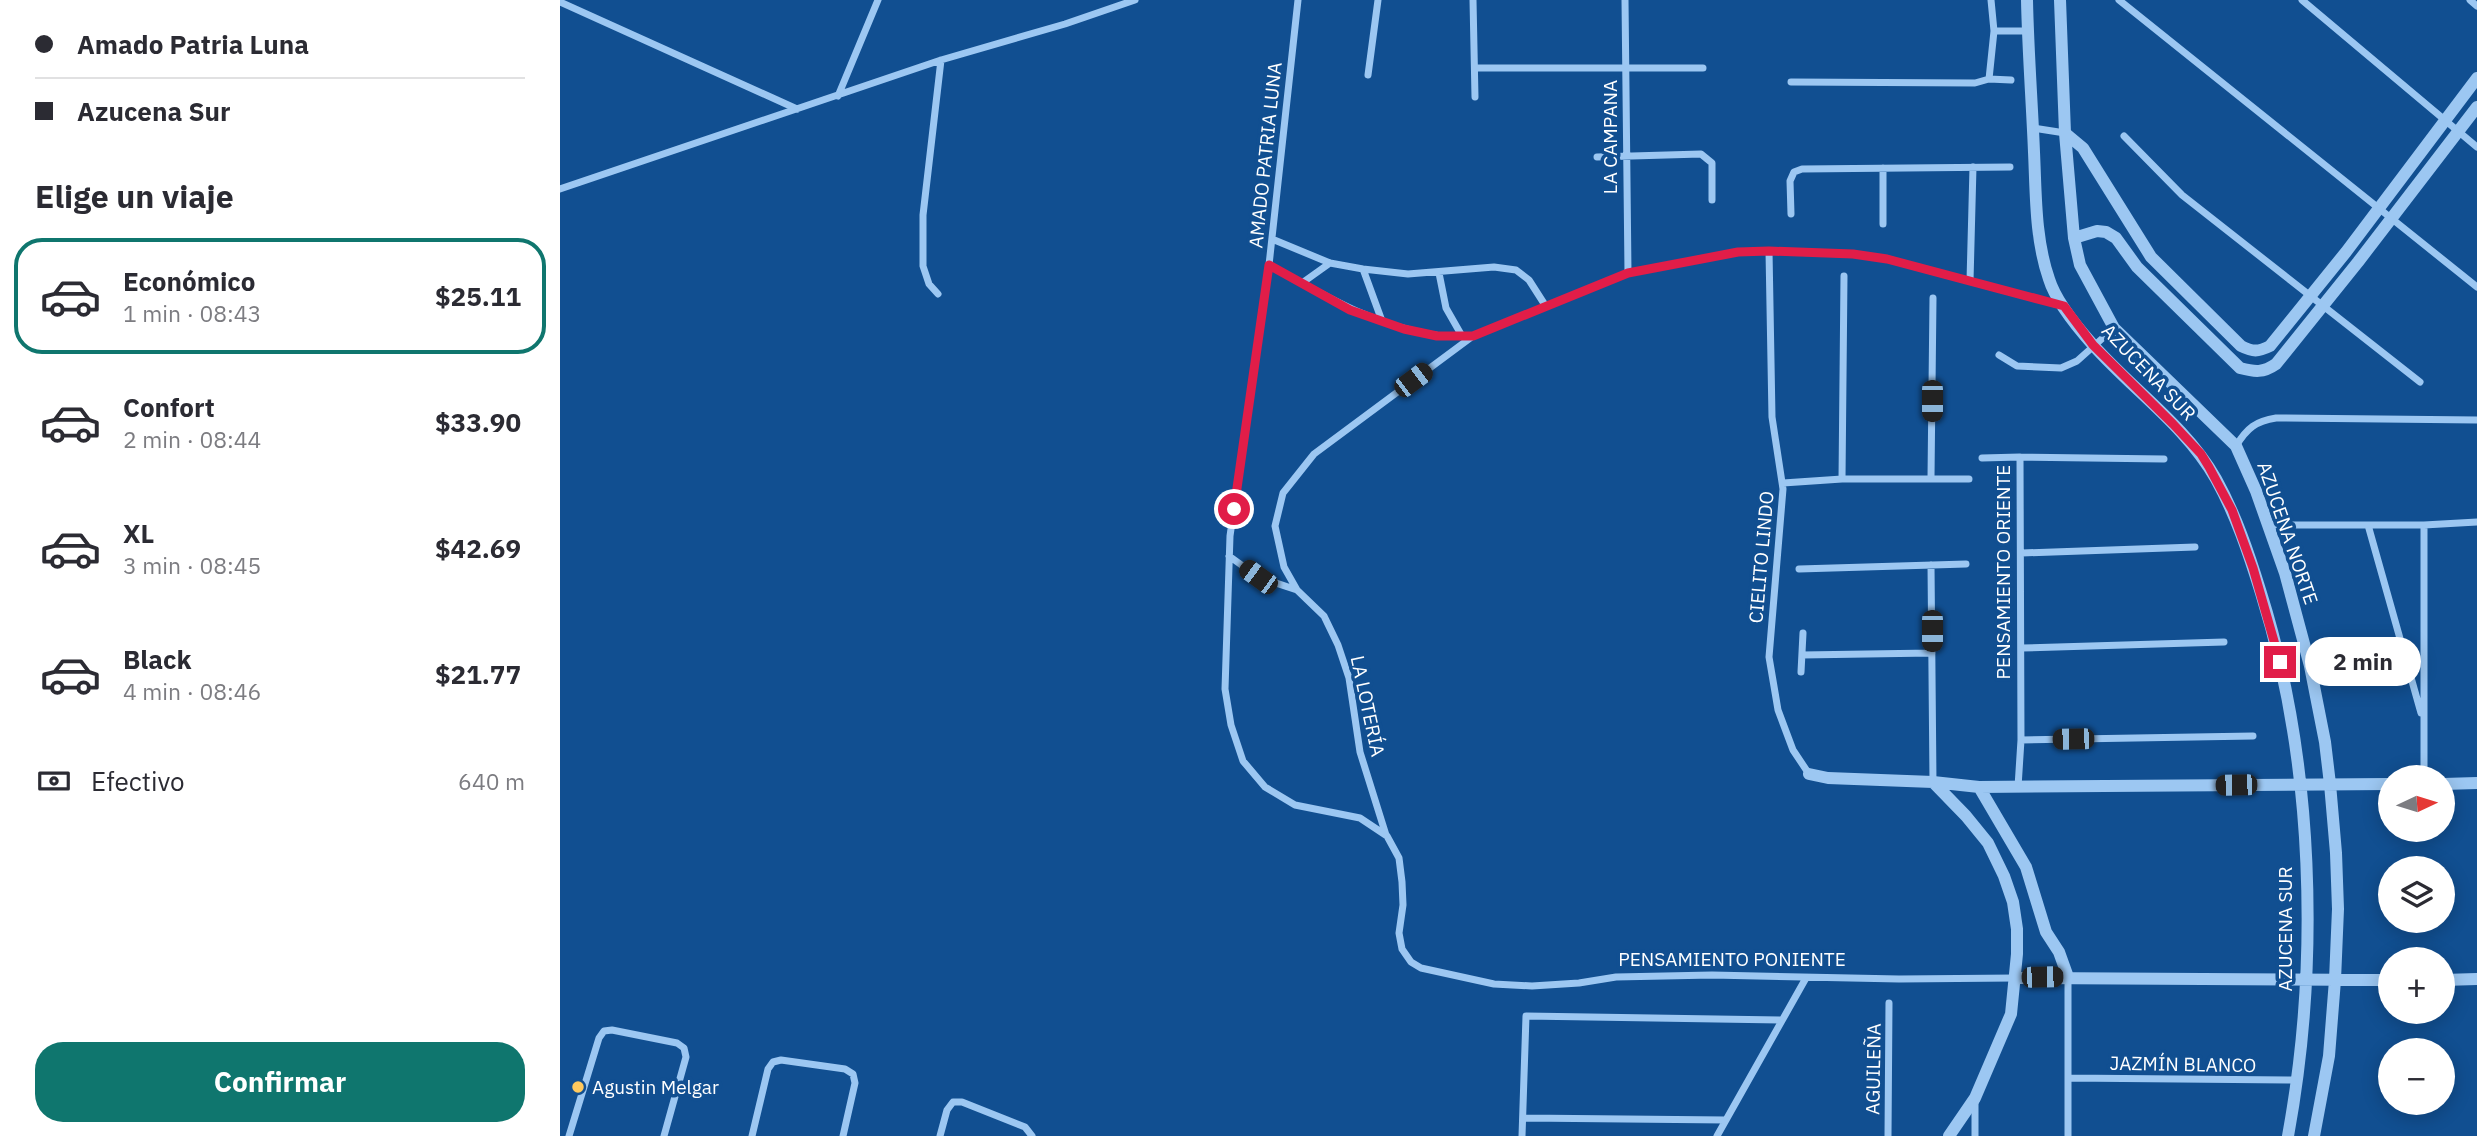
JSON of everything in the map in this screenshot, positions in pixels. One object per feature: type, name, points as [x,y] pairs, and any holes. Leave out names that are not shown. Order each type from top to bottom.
[{"type":"street","points":[[838,96],[878,0]]},
{"type":"street","points":[[560,189],[941,60],[1065,24],[1135,0]]},
{"type":"street","name":"AMADO PATRIA LUNA","points":[[1298,0],[1269,265],[1229,556],[1225,689],[1231,725],[1243,761],[1265,787],[1295,806],[1360,818],[1387,836]]},
{"type":"street","points":[[1368,75],[1378,0]]},
{"type":"street","points":[[1473,0],[1475,97]]},
{"type":"street","name":"LA CAMPANA","points":[[1625,0],[1628,273]]},
{"type":"street","points":[[1989,79],[1994,32],[1991,0]]},
{"type":"street","name":"AZUCENA SUR","points":[[2027,0],[2040,240],[2049,282],[2093,345],[2201,454],[2232,510],[2271,624],[2284,681],[2301,784],[2306,920],[2298,1080],[2288,1136]]},
{"type":"street","name":"AZUCENA NORTE","points":[[2060,0],[2065,133],[2074,238],[2080,265],[2114,328],[2236,446],[2285,573],[2310,666],[2330,784],[2338,909],[2329,1056],[2314,1136]]},
{"type":"street","points":[[2119,0],[2477,287]]},
{"type":"street","points":[[2302,0],[2477,147]]},
{"type":"street","points":[[2470,0],[2477,6]]},
{"type":"street","points":[[560,2],[797,109]]},
{"type":"street","points":[[1994,32],[2028,31]]},
{"type":"street","points":[[938,294],[929,284],[923,266],[923,228],[941,60]]},
{"type":"street","points":[[1475,68],[1703,68]]},
{"type":"street","points":[[2033,128],[2065,133],[2083,148],[2151,257],[2241,346],[2251,351],[2260,351],[2270,346],[2311,296],[2477,78]]},
{"type":"street","points":[[1791,82],[1975,83],[1989,79],[2011,80]]},
{"type":"street","points":[[2074,238],[2097,231],[2106,232],[2116,238],[2137,267],[2240,368],[2255,372],[2266,370],[2276,364],[2324,306],[2477,107]]},
{"type":"street","points":[[2124,136],[2182,195],[2420,382]]},
{"type":"street","points":[[1597,157],[1701,154],[1712,163],[1712,200]]},
{"type":"street","points":[[1970,281],[1973,167]]},
{"type":"street","points":[[1791,214],[1790,181],[1794,172],[1802,169],[2010,167]]},
{"type":"street","points":[[1883,168],[1883,224]]},
{"type":"street","points":[[1272,239],[1330,263],[1363,269],[1408,274],[1494,267],[1516,270],[1529,280],[1545,305]]},
{"type":"street","name":"CIELITO LINDO","points":[[1769,251],[1772,417],[1783,483],[1769,657],[1778,710],[1793,750],[1809,774]]},
{"type":"street","name":"LA LOTERÍA","points":[[1387,836],[1360,752],[1349,678],[1338,645],[1324,616],[1297,590],[1284,567],[1275,526],[1283,493],[1314,454],[1473,336],[1628,273],[1738,252],[1853,254],[1876,257],[2064,306]]},
{"type":"street","points":[[1302,283],[1330,263]]},
{"type":"street","points":[[1269,265],[1350,310],[1404,329],[1437,336],[1473,336]]},
{"type":"street","points":[[1363,269],[1382,321]]},
{"type":"street","points":[[1439,272],[1446,308],[1462,336]]},
{"type":"street","points":[[1842,479],[1844,276]]},
{"type":"street","points":[[1931,477],[1933,298]]},
{"type":"street","points":[[1999,355],[2017,366],[2061,368],[2077,361],[2114,328]]},
{"type":"street","points":[[2236,446],[2249,427],[2260,421],[2276,418],[2477,421]]},
{"type":"street","points":[[1982,458],[2020,457]]},
{"type":"street","name":"PENSAMIENTO ORIENTE","points":[[2018,787],[2022,648],[2020,457],[2164,459]]},
{"type":"street","points":[[1783,483],[1931,477],[1969,479]]},
{"type":"street","points":[[2268,525],[2477,522]]},
{"type":"street","points":[[2424,524],[2424,765]]},
{"type":"street","points":[[2368,525],[2424,724]]},
{"type":"street","points":[[2022,553],[2195,547]]},
{"type":"street","points":[[1229,556],[1258,577],[1297,590]]},
{"type":"street","points":[[1799,569],[1966,564]]},
{"type":"street","points":[[1931,565],[1933,782],[1988,843],[2013,902],[2017,929],[2011,1014],[1975,1098],[1949,1136]]},
{"type":"street","points":[[1801,672],[1803,633]]},
{"type":"street","points":[[2022,648],[2224,642]]},
{"type":"street","points":[[1802,655],[1932,653]]},
{"type":"street","points":[[2021,740],[2253,736]]},
{"type":"street","points":[[1809,774],[1828,778],[1933,782],[1979,787],[2378,784]]},
{"type":"street","points":[[2455,784],[2477,783]]},
{"type":"street","points":[[1979,787],[2026,867],[2046,932],[2059,952],[2068,977],[2068,1136]]},
{"type":"street","name":"PENSAMIENTO PONIENTE","points":[[1387,836],[1399,858],[1403,905],[1399,933],[1402,949],[1411,962],[1421,968],[1494,984],[1532,985],[1579,983],[1616,977],[1712,975],[1806,978],[2378,980]]},
{"type":"street","points":[[1717,1136],[1806,978]]},
{"type":"street","points":[[2455,979],[2477,979]]},
{"type":"street","name":"AGUILEÑA","points":[[1888,1136],[1889,1003]]},
{"type":"street","points":[[1522,1136],[1526,1016],[1782,1020]]},
{"type":"street","points":[[569,1136],[599,1038],[604,1031],[612,1030],[677,1043],[684,1048],[686,1057],[664,1136]]},
{"type":"street","points":[[752,1136],[768,1069],[773,1062],[781,1060],[845,1069],[853,1074],[855,1083],[843,1136]]},
{"type":"street","name":"JAZMÍN BLANCO","points":[[2068,1078],[2298,1080]]},
{"type":"street","points":[[1975,1098],[1975,1136]]},
{"type":"street","points":[[940,1136],[947,1110],[953,1102],[962,1102],[1026,1127],[1032,1136]]},
{"type":"street","points":[[1523,1118],[1726,1120]]},
{"type":"place","name":"Agustin Melgar","points":[[578,1087]]},
{"type":"route","points":[[1234,509],[1269,265],[1350,310],[1404,329],[1437,336],[1473,336],[1628,273],[1738,252],[1853,254],[1887,259],[2064,306],[2093,345],[2173,424],[2201,454],[2209,467],[2232,510],[2271,624],[2280,662]]}]
